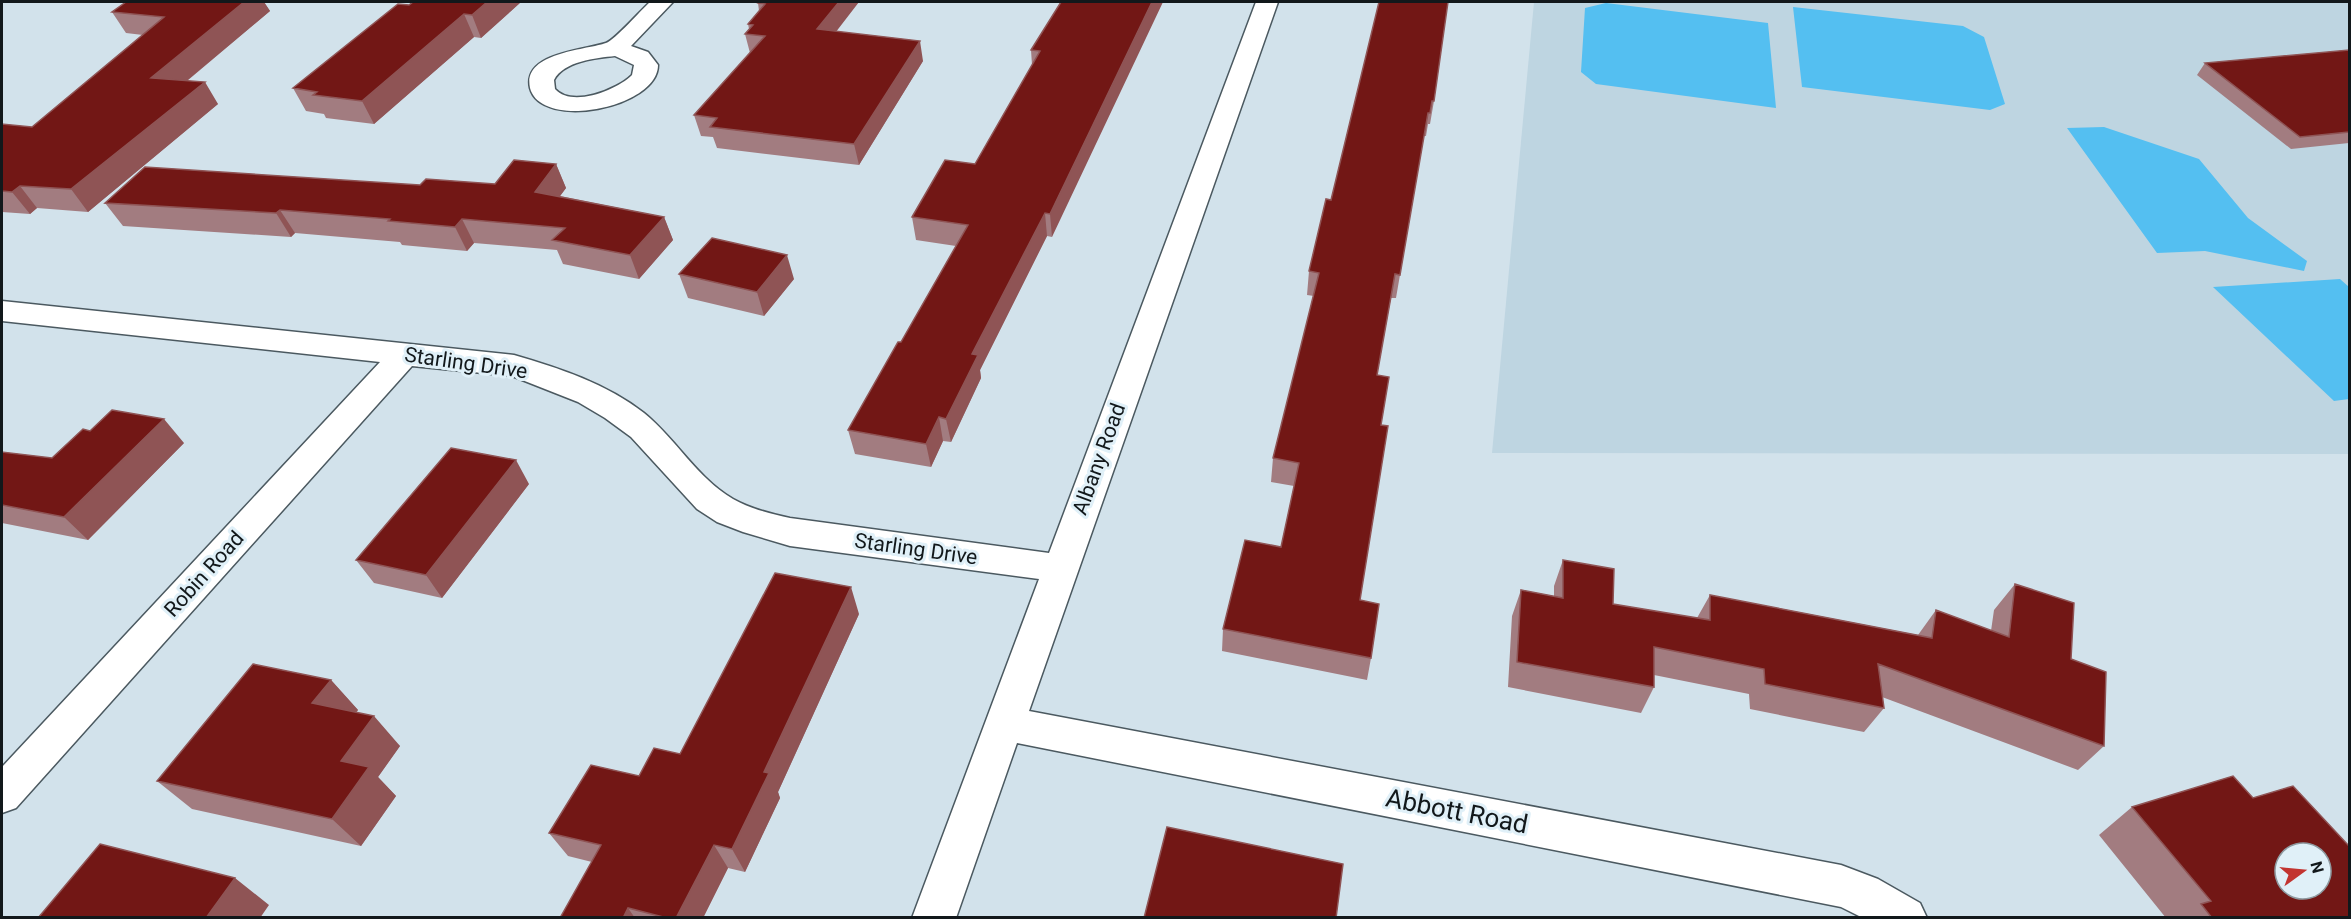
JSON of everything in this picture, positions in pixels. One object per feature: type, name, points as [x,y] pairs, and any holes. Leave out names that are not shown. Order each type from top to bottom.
[{"type":"street","points":[[615,49],[662,2]]},
{"type":"street","name":"Albany Road","points":[[934,918],[1059,568],[1267,2]]},
{"type":"street","name":"Starling Drive","points":[[2,312],[514,366],[568,385],[630,418],[653,438],[706,497],[721,508],[754,522],[790,532],[1059,568]]},
{"type":"street","name":"Robin Road","points":[[2,795],[406,353]]},
{"type":"street","name":"Abbott Road","points":[[1003,723],[1841,886],[1863,894],[1905,918]]},
{"type":"shaded area","points":[[1534,2],[2349,2],[2349,454],[1492,453]]},
{"type":"shaded area","points":[[1606,3],[1768,23],[1776,108],[1596,84],[1581,72],[1585,8]]},
{"type":"shaded area","points":[[1793,7],[1963,26],[1984,37],[2005,104],[1990,110],[1802,87]]},
{"type":"shaded area","points":[[2104,127],[2199,159],[2248,218],[2307,261],[2304,271],[2205,251],[2157,253],[2067,128]]},
{"type":"shaded area","points":[[2340,279],[2349,287],[2349,399],[2334,401],[2213,287]]},
{"type":"building","points":[[126,2],[244,2],[151,78],[205,82],[71,189],[20,186],[12,192],[2,191],[2,124],[32,127],[164,17],[112,12]]},
{"type":"building","points":[[413,2],[487,2],[472,15],[464,14],[362,101],[313,95],[317,92],[293,88],[398,4],[409,5]]},
{"type":"building","points":[[759,2],[839,2],[817,29],[920,41],[854,144],[710,127],[717,118],[694,115],[765,36],[745,34],[753,25],[748,24],[765,4]]},
{"type":"building","points":[[1061,2],[1152,2],[1050,214],[1045,213],[972,354],[978,355],[946,419],[939,417],[926,444],[848,430],[968,225],[912,217],[945,160],[975,164],[1040,51],[1031,50]]},
{"type":"building","points":[[1379,2],[1448,2],[1434,101],[1428,113],[1400,275],[1395,274],[1377,375],[1389,377],[1381,425],[1388,426],[1360,600],[1379,604],[1371,658],[1223,629],[1245,540],[1281,547],[1299,463],[1273,458],[1319,273],[1309,271],[1326,199],[1331,200]]},
{"type":"building","points":[[2349,50],[2349,132],[2300,137],[2205,63]]},
{"type":"building","points":[[514,160],[556,164],[535,192],[664,217],[630,255],[552,240],[565,228],[462,219],[455,227],[280,210],[276,213],[105,203],[145,167],[420,185],[426,179],[495,184]]},
{"type":"building","points":[[712,238],[787,255],[757,292],[679,274]]},
{"type":"building","points":[[112,410],[164,419],[64,517],[2,505],[2,452],[52,458],[83,429],[90,431]]},
{"type":"building","points":[[451,448],[516,460],[426,575],[356,560]]},
{"type":"building","points":[[1563,560],[1614,569],[1613,604],[1710,620],[1710,595],[1932,638],[1936,610],[2009,637],[2015,584],[2074,603],[2071,659],[2106,672],[2104,746],[1878,664],[1884,708],[1765,684],[1764,669],[1654,647],[1654,687],[1517,662],[1521,590],[1563,598]]},
{"type":"building","points":[[775,573],[851,587],[764,772],[769,773],[732,849],[714,845],[676,918],[667,918],[628,908],[623,918],[560,918],[601,845],[549,833],[591,765],[639,776],[654,748],[680,754]]},
{"type":"building","points":[[253,664],[331,680],[312,703],[374,716],[341,761],[369,767],[332,819],[157,781]]},
{"type":"building","points":[[2233,776],[2253,798],[2293,786],[2349,846],[2349,918],[2212,918],[2201,904],[2211,901],[2132,807]]},
{"type":"building","points":[[1167,827],[1343,864],[1336,918],[1144,918]]},
{"type":"building","points":[[100,844],[235,878],[206,918],[38,918]]}]
